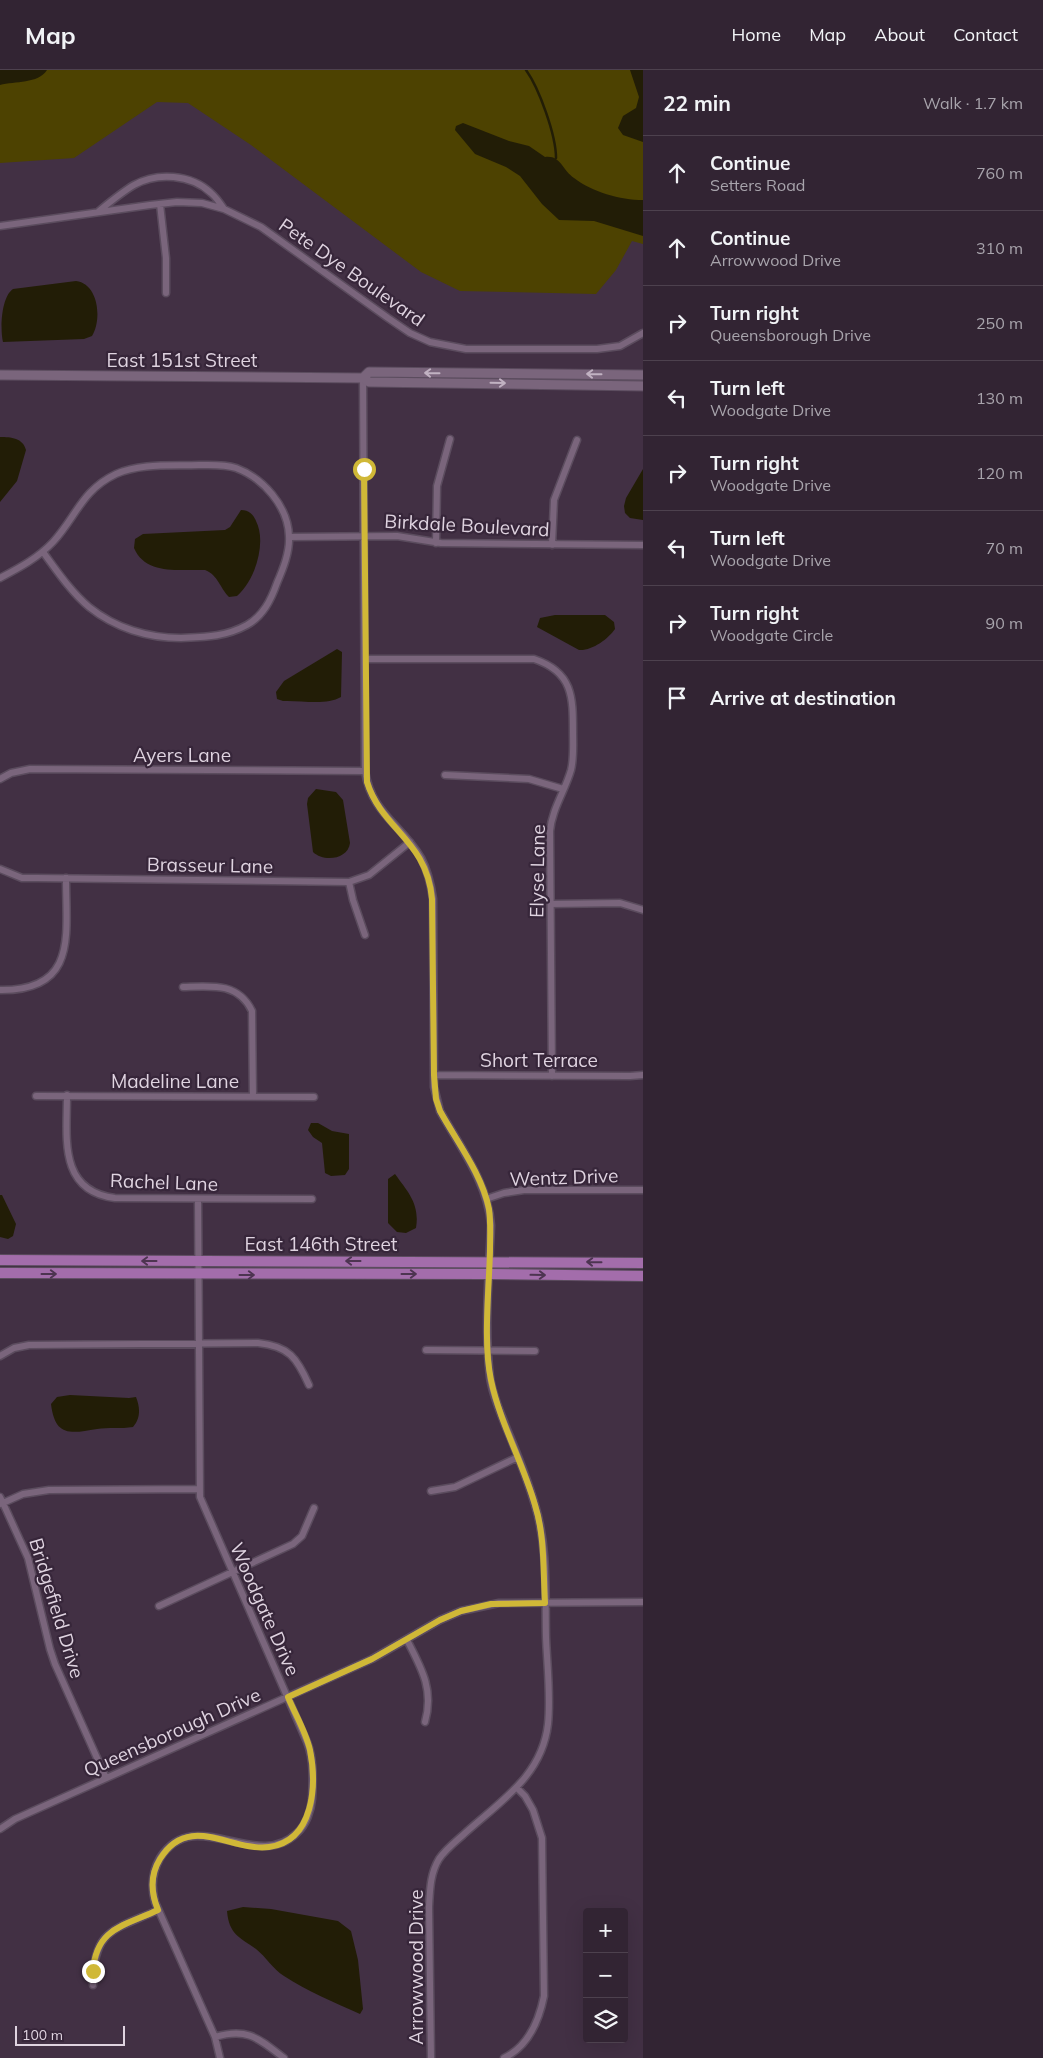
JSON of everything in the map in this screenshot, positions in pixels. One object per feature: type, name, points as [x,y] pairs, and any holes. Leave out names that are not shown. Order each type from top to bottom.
[{"type":"main road","name":"East 146th Street","points":[[0,1260],[198,1268]]},
{"type":"main road","name":"East 146th Street","points":[[0,1274],[198,1268],[489,1268],[643,1263]]},
{"type":"main road","name":"East 146th Street","points":[[489,1268],[643,1276]]},
{"type":"street","name":"Pete Dye Boulevard","points":[[98,211],[134,185],[164,176],[176,177],[200,185],[211,193],[224,208]]},
{"type":"street","name":"Pete Dye Boulevard","points":[[0,226],[98,211],[178,202],[202,203],[224,208],[261,227],[410,333],[430,342],[466,349],[598,349],[620,346],[643,333]]},
{"type":"street","points":[[160,204],[166,258],[166,293]]},
{"type":"street","name":"East 151st Street","points":[[363,378],[369,372],[643,375]]},
{"type":"street","name":"East 151st Street","points":[[0,375],[363,378],[369,382],[643,386]]},
{"type":"street","name":"Arrowwood Drive","points":[[363,378],[366,659],[365,772],[370,791],[377,805],[410,842],[421,859],[432,889],[434,1075],[436,1099],[440,1111],[478,1179],[490,1216],[488,1351],[490,1378],[496,1400],[536,1507],[541,1534],[545,1603],[548,1723],[545,1739],[539,1754],[517,1788],[449,1848],[439,1860],[430,1885],[431,2058]]},
{"type":"street","points":[[436,543],[437,486],[450,439]]},
{"type":"street","points":[[552,545],[554,500],[577,440]]},
{"type":"street","points":[[0,578],[43,552],[62,531],[82,501],[94,488],[116,474],[127,470],[213,465],[236,468],[264,485],[279,504],[288,527],[289,537],[282,572],[270,601],[264,610],[248,625],[216,637],[157,636],[131,630],[117,624],[102,616],[83,601],[43,552]]},
{"type":"street","name":"Birkdale Boulevard","points":[[289,537],[397,536],[436,543],[643,545]]},
{"type":"street","name":"Elyse Lane","points":[[366,659],[525,658],[542,662],[557,672],[568,686],[573,702],[573,755],[570,773],[555,809],[551,826],[552,1076]]},
{"type":"street","name":"Ayers Lane","points":[[0,779],[20,770],[30,769],[365,772]]},
{"type":"street","points":[[445,774],[529,779],[563,790]]},
{"type":"street","name":"Brasseur Lane","points":[[0,869],[22,878],[349,882],[369,875],[410,842]]},
{"type":"street","points":[[0,990],[33,986],[46,979],[56,969],[62,958],[66,943],[66,878]]},
{"type":"street","points":[[349,882],[365,935]]},
{"type":"street","points":[[550,904],[620,904],[643,910]]},
{"type":"street","points":[[183,987],[217,986],[227,988],[236,992],[248,1003],[252,1011],[253,1096]]},
{"type":"street","name":"Short Terrace","points":[[434,1075],[643,1075]]},
{"type":"street","name":"Rachel Lane","points":[[67,1095],[68,1156],[74,1172],[86,1187],[95,1193],[110,1198],[312,1199]]},
{"type":"street","name":"Madeline Lane","points":[[36,1096],[314,1096]]},
{"type":"street","name":"Wentz Drive","points":[[486,1199],[504,1192],[524,1190],[643,1190]]},
{"type":"street","name":"Woodgate Drive","points":[[198,1198],[199,1489],[202,1507],[288,1697],[310,1753],[311,1803],[305,1822],[290,1839],[270,1847],[248,1846],[217,1837],[186,1838],[176,1843],[163,1855],[153,1875],[153,1892],[158,1910],[215,2036],[220,2058]]},
{"type":"street","points":[[0,1356],[14,1348],[29,1345],[258,1343],[278,1346],[296,1360],[309,1385]]},
{"type":"street","points":[[426,1350],[535,1351]]},
{"type":"street","points":[[431,1491],[455,1487],[518,1456]]},
{"type":"street","points":[[1,1501],[24,1494],[49,1490],[199,1489]]},
{"type":"street","name":"Bridgefield Drive","points":[[1,1501],[28,1558],[55,1664],[106,1778]]},
{"type":"street","points":[[159,1606],[293,1544],[302,1536],[314,1508]]},
{"type":"street","name":"Queensborough Drive","points":[[0,1829],[14,1819],[372,1659],[440,1620],[476,1607],[499,1604],[643,1602]]},
{"type":"street","points":[[408,1640],[422,1670],[428,1690],[429,1707],[425,1722]]},
{"type":"street","points":[[504,2058],[524,2043],[533,2030],[540,2015],[544,1996],[542,1838],[533,1810],[517,1788]]},
{"type":"street","points":[[93,1985],[95,1956],[98,1946],[104,1937],[120,1927],[158,1910]]},
{"type":"street","points":[[215,2036],[234,2032],[248,2034],[260,2039],[284,2058]]},
{"type":"shaded area","points":[[0,70],[643,70],[643,244],[632,241],[616,270],[596,294],[460,291],[421,272],[251,145],[188,103],[157,102],[74,158],[0,163]]},
{"type":"shaded area","points":[[0,70],[47,70],[38,78],[32,80],[0,85]]},
{"type":"shaded area","points":[[630,70],[643,70],[643,142],[623,135],[618,128],[623,116],[636,108],[639,97]]},
{"type":"shaded area","points":[[463,123],[509,141],[529,146],[545,157],[555,158],[570,175],[598,191],[616,197],[643,200],[643,236],[594,221],[559,220],[542,204],[520,176],[506,167],[475,154],[455,130],[456,126]]},
{"type":"shaded area","points":[[76,281],[90,289],[94,296],[97,321],[92,336],[84,339],[3,342],[2,322],[4,306],[9,293],[13,289]]},
{"type":"shaded area","points":[[0,437],[19,441],[26,450],[17,481],[0,502]]},
{"type":"shaded area","points":[[643,469],[643,520],[630,518],[625,513],[624,506],[626,498]]},
{"type":"shaded area","points":[[241,510],[254,516],[259,530],[260,550],[249,581],[237,596],[229,597],[216,578],[205,570],[175,570],[155,567],[140,557],[134,548],[135,539],[143,534],[225,530],[230,527]]},
{"type":"shaded area","points":[[555,615],[605,615],[614,622],[615,629],[599,644],[589,649],[579,650],[537,627],[540,618]]},
{"type":"shaded area","points":[[337,649],[342,652],[341,697],[321,702],[283,701],[277,699],[276,692],[284,681]]},
{"type":"shaded area","points":[[316,789],[336,792],[343,800],[350,843],[345,853],[334,858],[323,857],[313,852],[307,804],[308,798]]},
{"type":"shaded area","points":[[311,1123],[318,1123],[332,1131],[349,1134],[349,1169],[345,1175],[331,1176],[325,1173],[322,1143],[313,1137],[308,1130]]},
{"type":"shaded area","points":[[395,1174],[415,1205],[416,1228],[406,1233],[397,1232],[388,1223],[388,1179]]},
{"type":"shaded area","points":[[0,1195],[2,1195],[16,1224],[13,1236],[8,1239],[0,1237]]},
{"type":"shaded area","points":[[70,1395],[136,1397],[139,1416],[133,1427],[101,1428],[71,1432],[60,1427],[56,1422],[51,1404],[57,1397]]},
{"type":"shaded area","points":[[243,1907],[271,1909],[338,1921],[351,1931],[358,1960],[363,2009],[360,2014],[312,1992],[284,1976],[256,1949],[240,1938],[230,1925],[227,1911]]},
{"type":"waterway","points":[[526,70],[546,112],[553,137],[556,158]]},
{"type":"route","points":[[93,1971],[93,1963],[98,1946],[108,1934],[158,1910],[152,1885],[153,1875],[166,1850],[176,1843],[186,1838],[209,1836],[248,1846],[270,1847],[285,1842],[301,1829],[307,1818],[311,1803],[311,1758],[310,1748],[288,1697],[372,1659],[440,1620],[461,1611],[491,1604],[545,1603],[543,1550],[536,1507],[496,1400],[490,1378],[488,1285],[490,1269],[490,1216],[488,1206],[478,1179],[440,1111],[434,1087],[432,889],[421,859],[410,842],[377,805],[370,791],[365,772],[364,469]]}]
